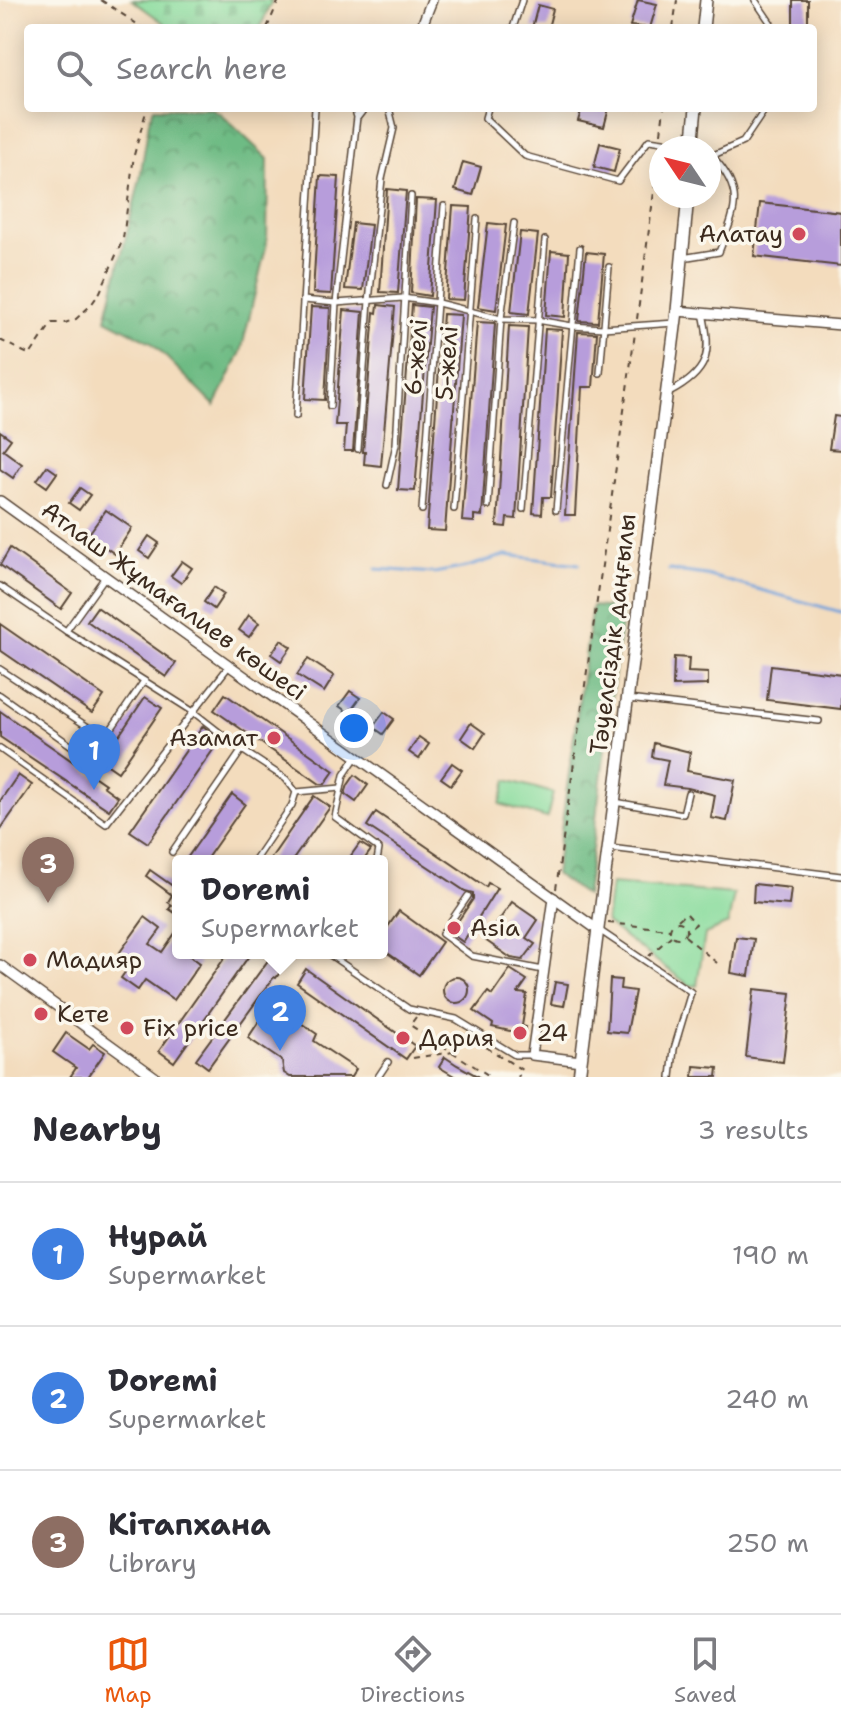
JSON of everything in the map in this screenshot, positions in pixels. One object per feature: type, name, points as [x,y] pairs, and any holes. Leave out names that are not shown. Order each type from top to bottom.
[{"type":"street","points":[[423,24],[432,0]]},
{"type":"street","points":[[703,24],[706,0]]},
{"type":"street","points":[[693,136],[696,112]]},
{"type":"street","name":"Тәуелсіздік даңғылы","points":[[579,1077],[676,317],[687,208]]},
{"type":"street","points":[[676,317],[703,313],[841,325]]},
{"type":"street","name":"Атлаш Жұмағалиев көшесі","points":[[0,501],[554,898],[599,926]]},
{"type":"street","points":[[554,898],[532,1055],[581,1061]]},
{"type":"street","points":[[0,965],[155,1077]]},
{"type":"lane","points":[[514,24],[522,0]]},
{"type":"lane","points":[[755,0],[771,24]]},
{"type":"lane","points":[[296,416],[315,112]]},
{"type":"lane","points":[[330,406],[336,303],[355,112]]},
{"type":"lane","points":[[357,117],[361,112]]},
{"type":"lane","points":[[358,449],[382,179],[394,128],[390,112]]},
{"type":"lane","points":[[487,112],[485,118],[525,156],[618,181],[649,140]]},
{"type":"lane","points":[[721,152],[743,142],[763,112]]},
{"type":"lane","points":[[682,258],[719,252],[736,209],[729,175],[721,167]]},
{"type":"lane","points":[[387,485],[396,444],[411,196]]},
{"type":"lane","name":"6-желі","points":[[422,510],[444,206]]},
{"type":"lane","name":"5-желі","points":[[454,509],[477,219]]},
{"type":"lane","points":[[488,506],[501,319],[514,223]]},
{"type":"lane","points":[[523,509],[545,240]]},
{"type":"lane","points":[[556,510],[580,248]]},
{"type":"lane","points":[[600,373],[609,267]]},
{"type":"lane","points":[[303,300],[336,303],[403,298],[438,303],[501,319],[603,328],[636,326],[676,317]]},
{"type":"lane","points":[[665,395],[685,384],[705,362],[709,342],[703,313]]},
{"type":"lane","points":[[66,631],[106,576]]},
{"type":"lane","points":[[0,586],[192,711],[286,779],[296,792]]},
{"type":"lane","points":[[0,749],[106,824],[229,666]]},
{"type":"lane","points":[[0,669],[105,738]]},
{"type":"lane","points":[[0,695],[90,759],[144,681]]},
{"type":"lane","points":[[627,699],[819,721]]},
{"type":"lane","points":[[172,852],[242,750]]},
{"type":"lane","points":[[356,756],[344,775],[335,817],[379,849],[378,855]]},
{"type":"lane","points":[[296,792],[341,788]]},
{"type":"lane","points":[[258,855],[292,805],[296,792]]},
{"type":"lane","points":[[614,802],[683,814],[688,793]]},
{"type":"lane","points":[[609,848],[841,876]]},
{"type":"lane","points":[[468,896],[442,934],[472,956],[544,970]]},
{"type":"lane","points":[[599,926],[691,992],[674,1049],[671,1077]]},
{"type":"lane","points":[[336,959],[409,1009],[456,1019],[515,1055],[532,1055]]},
{"type":"lane","points":[[378,1077],[388,1062]]},
{"type":"path","points":[[101,0],[137,24]]},
{"type":"path","points":[[269,24],[279,0]]},
{"type":"path","points":[[674,24],[677,0]]},
{"type":"path","points":[[0,340],[30,355],[52,323],[76,319],[100,292],[123,239],[134,155],[146,112]]},
{"type":"path","points":[[661,136],[664,112]]},
{"type":"path","points":[[554,898],[651,208]]},
{"type":"path","points":[[686,913],[696,924],[677,938],[670,929],[686,913]]},
{"type":"path","points":[[675,923],[683,924],[684,934],[717,963]]},
{"type":"path","points":[[599,926],[670,929]]},
{"type":"path","points":[[643,960],[672,935]]},
{"type":"path","points":[[416,1016],[410,1025],[491,1077]]},
{"type":"path","points":[[413,1058],[453,1052],[465,1034],[457,1028]]},
{"type":"path","points":[[484,1045],[522,1070],[518,1077]]},
{"type":"green space","points":[[132,0],[272,0],[262,24],[165,24]]},
{"type":"green space","points":[[152,112],[218,112],[268,159],[267,243],[241,352],[215,406],[151,342],[106,319],[140,179]]},
{"type":"green space","points":[[592,606],[623,609],[586,896],[555,874]]},
{"type":"green space","points":[[507,780],[553,793],[547,818],[500,804]]},
{"type":"green space","points":[[611,884],[734,894],[728,924],[705,934],[697,986],[689,985],[606,923]]},
{"type":"building","points":[[638,0],[657,4],[651,24],[631,24]]},
{"type":"building","points":[[793,0],[808,0],[808,24],[793,24]]},
{"type":"building","points":[[538,5],[553,9],[549,24],[533,24]]},
{"type":"building","points":[[581,112],[608,112],[604,127],[578,121]]},
{"type":"building","points":[[600,143],[620,148],[614,172],[594,167]]},
{"type":"building","points":[[463,162],[481,167],[473,195],[455,190]]},
{"type":"building","points":[[320,176],[339,177],[331,294],[313,293]]},
{"type":"building","points":[[387,189],[406,191],[398,293],[380,292]]},
{"type":"building","points":[[416,199],[437,200],[430,296],[411,293]]},
{"type":"building","name":"Алатау","points":[[760,203],[841,212],[841,266],[754,256]]},
{"type":"building","points":[[453,206],[471,207],[464,300],[446,299]]},
{"type":"building","points":[[353,223],[371,225],[363,290],[345,289]]},
{"type":"building","points":[[488,223],[506,225],[496,310],[478,307]]},
{"type":"building","points":[[520,232],[538,234],[529,314],[511,312]]},
{"type":"building","points":[[551,251],[569,253],[565,317],[546,315]]},
{"type":"building","points":[[586,252],[604,254],[598,322],[579,321]]},
{"type":"building","points":[[378,305],[395,307],[381,466],[364,464],[363,452],[374,312],[377,313]]},
{"type":"building","points":[[412,305],[430,307],[415,491],[398,490]]},
{"type":"building","points":[[311,307],[330,308],[325,400],[305,399]]},
{"type":"building","points":[[344,310],[363,312],[353,451],[344,451],[346,425],[335,425]]},
{"type":"building","points":[[443,314],[461,315],[445,531],[427,530]]},
{"type":"building","points":[[477,322],[495,323],[482,516],[474,515],[474,522],[462,521]]},
{"type":"building","points":[[509,326],[528,327],[516,519],[507,518],[506,527],[497,526]]},
{"type":"building","points":[[545,329],[562,330],[551,497],[543,497],[542,514],[533,513]]},
{"type":"building","points":[[578,332],[597,333],[593,387],[582,387],[575,515],[565,515]]},
{"type":"building","points":[[834,416],[841,417],[841,450],[829,449]]},
{"type":"building","points":[[0,431],[11,439],[3,450],[22,464],[13,478],[0,469]]},
{"type":"building","points":[[47,466],[57,473],[47,487],[37,480]]},
{"type":"building","points":[[80,488],[90,495],[79,510],[69,503]]},
{"type":"building","points":[[106,510],[132,528],[115,554],[88,535]]},
{"type":"building","points":[[149,536],[159,543],[149,558],[139,551]]},
{"type":"building","points":[[10,548],[72,593],[61,609],[0,565]]},
{"type":"building","points":[[182,561],[192,568],[181,583],[171,576]]},
{"type":"building","points":[[214,587],[224,594],[214,609],[204,602]]},
{"type":"building","points":[[97,607],[176,663],[166,677],[87,621]]},
{"type":"building","points":[[249,615],[259,623],[249,637],[239,630]]},
{"type":"building","points":[[0,624],[104,696],[92,713],[0,650]]},
{"type":"building","points":[[281,640],[291,647],[281,661],[271,654]]},
{"type":"building","points":[[674,657],[689,658],[688,672],[708,673],[708,685],[673,686]]},
{"type":"building","points":[[308,659],[334,676],[324,692],[297,675]]},
{"type":"building","points":[[771,665],[841,674],[841,709],[767,700]]},
{"type":"building","points":[[350,691],[360,698],[349,713],[339,706]]},
{"type":"building","points":[[225,694],[334,771],[325,784],[320,784],[214,710]]},
{"type":"building","points":[[145,697],[162,708],[118,772],[102,761]]},
{"type":"building","points":[[0,711],[105,784],[103,786],[118,797],[109,810],[0,737]]},
{"type":"building","points":[[384,712],[394,719],[383,734],[373,727]]},
{"type":"building","points":[[471,723],[485,733],[475,748],[461,738]]},
{"type":"building","points":[[203,726],[220,740],[148,843],[130,831]]},
{"type":"building","points":[[419,737],[429,744],[419,759],[409,752]]},
{"type":"building","points":[[654,743],[690,752],[687,771],[735,780],[727,821],[711,818],[715,795],[663,785],[668,760],[652,757]]},
{"type":"building","points":[[452,763],[462,770],[451,785],[441,778]]},
{"type":"building","points":[[18,775],[32,785],[0,830],[0,801]]},
{"type":"building","points":[[355,775],[368,785],[356,802],[345,794]]},
{"type":"building","points":[[232,794],[245,804],[209,855],[189,855]]},
{"type":"building","points":[[314,796],[330,807],[296,855],[273,855]]},
{"type":"building","points":[[376,812],[486,887],[488,883],[497,888],[463,942],[450,933],[473,899],[473,893],[465,891],[367,826]]},
{"type":"building","points":[[360,843],[371,850],[367,855],[351,855]]},
{"type":"building","points":[[150,870],[172,885],[172,895],[146,876]]},
{"type":"building","points":[[754,884],[791,888],[789,905],[753,902]]},
{"type":"building","points":[[512,902],[538,920],[526,938],[535,944],[523,960],[511,958],[485,940]]},
{"type":"building","points":[[399,911],[442,942],[419,975],[388,953],[388,927]]},
{"type":"building","points":[[145,917],[161,929],[150,944],[162,952],[172,938],[172,959],[194,959],[200,963],[174,1000],[145,980],[138,990],[121,978],[133,961],[120,952]]},
{"type":"building","points":[[736,937],[754,939],[749,976],[731,973]]},
{"type":"building","points":[[224,959],[247,959],[174,1062],[159,1051]]},
{"type":"building","points":[[269,959],[277,959],[285,965],[208,1068],[196,1059]]},
{"type":"building","points":[[306,969],[415,1046],[406,1059],[297,983]]},
{"type":"building","points":[[510,969],[527,980],[518,993],[527,994],[522,1026],[526,1027],[524,1034],[492,1027],[493,1024],[474,1011],[488,992],[492,995]]},
{"type":"building","points":[[456,977],[465,981],[469,990],[465,999],[456,1003],[447,999],[443,990],[447,981]]},
{"type":"building","points":[[610,979],[621,980],[620,989],[635,991],[627,1033],[607,1031]]},
{"type":"building","points":[[555,982],[568,984],[564,1006],[551,1004]]},
{"type":"building","points":[[754,989],[791,993],[783,1062],[746,1057]]},
{"type":"building","points":[[271,1003],[317,1034],[314,1041],[356,1069],[351,1077],[290,1077],[284,1073],[282,1061],[248,1038]]},
{"type":"building","points":[[66,1033],[89,1049],[93,1044],[105,1052],[88,1077],[70,1077],[76,1068],[53,1052]]},
{"type":"building","points":[[445,1057],[479,1077],[456,1077],[439,1067]]},
{"type":"building","points":[[694,1066],[718,1068],[717,1077],[693,1077]]},
{"type":"waterway","points":[[376,569],[434,573],[506,555],[579,564]]},
{"type":"waterway","points":[[669,570],[706,575],[841,612]]},
{"type":"place","name":"Алатау","points":[[799,234]]},
{"type":"place","name":"Азамат","points":[[274,738]]},
{"type":"place","name":"Нурай","points":[[94,790]]},
{"type":"place","name":"Кітапxана","points":[[48,903]]},
{"type":"place","name":"Asia","points":[[454,928]]},
{"type":"place","name":"Мадияр","points":[[30,960]]},
{"type":"place","name":"Кете","points":[[41,1014]]},
{"type":"place","name":"Fix price","points":[[127,1028]]},
{"type":"place","name":"24","points":[[520,1033]]},
{"type":"place","name":"Дария","points":[[403,1038]]},
{"type":"place","name":"Doremi","points":[[280,1051]]}]
